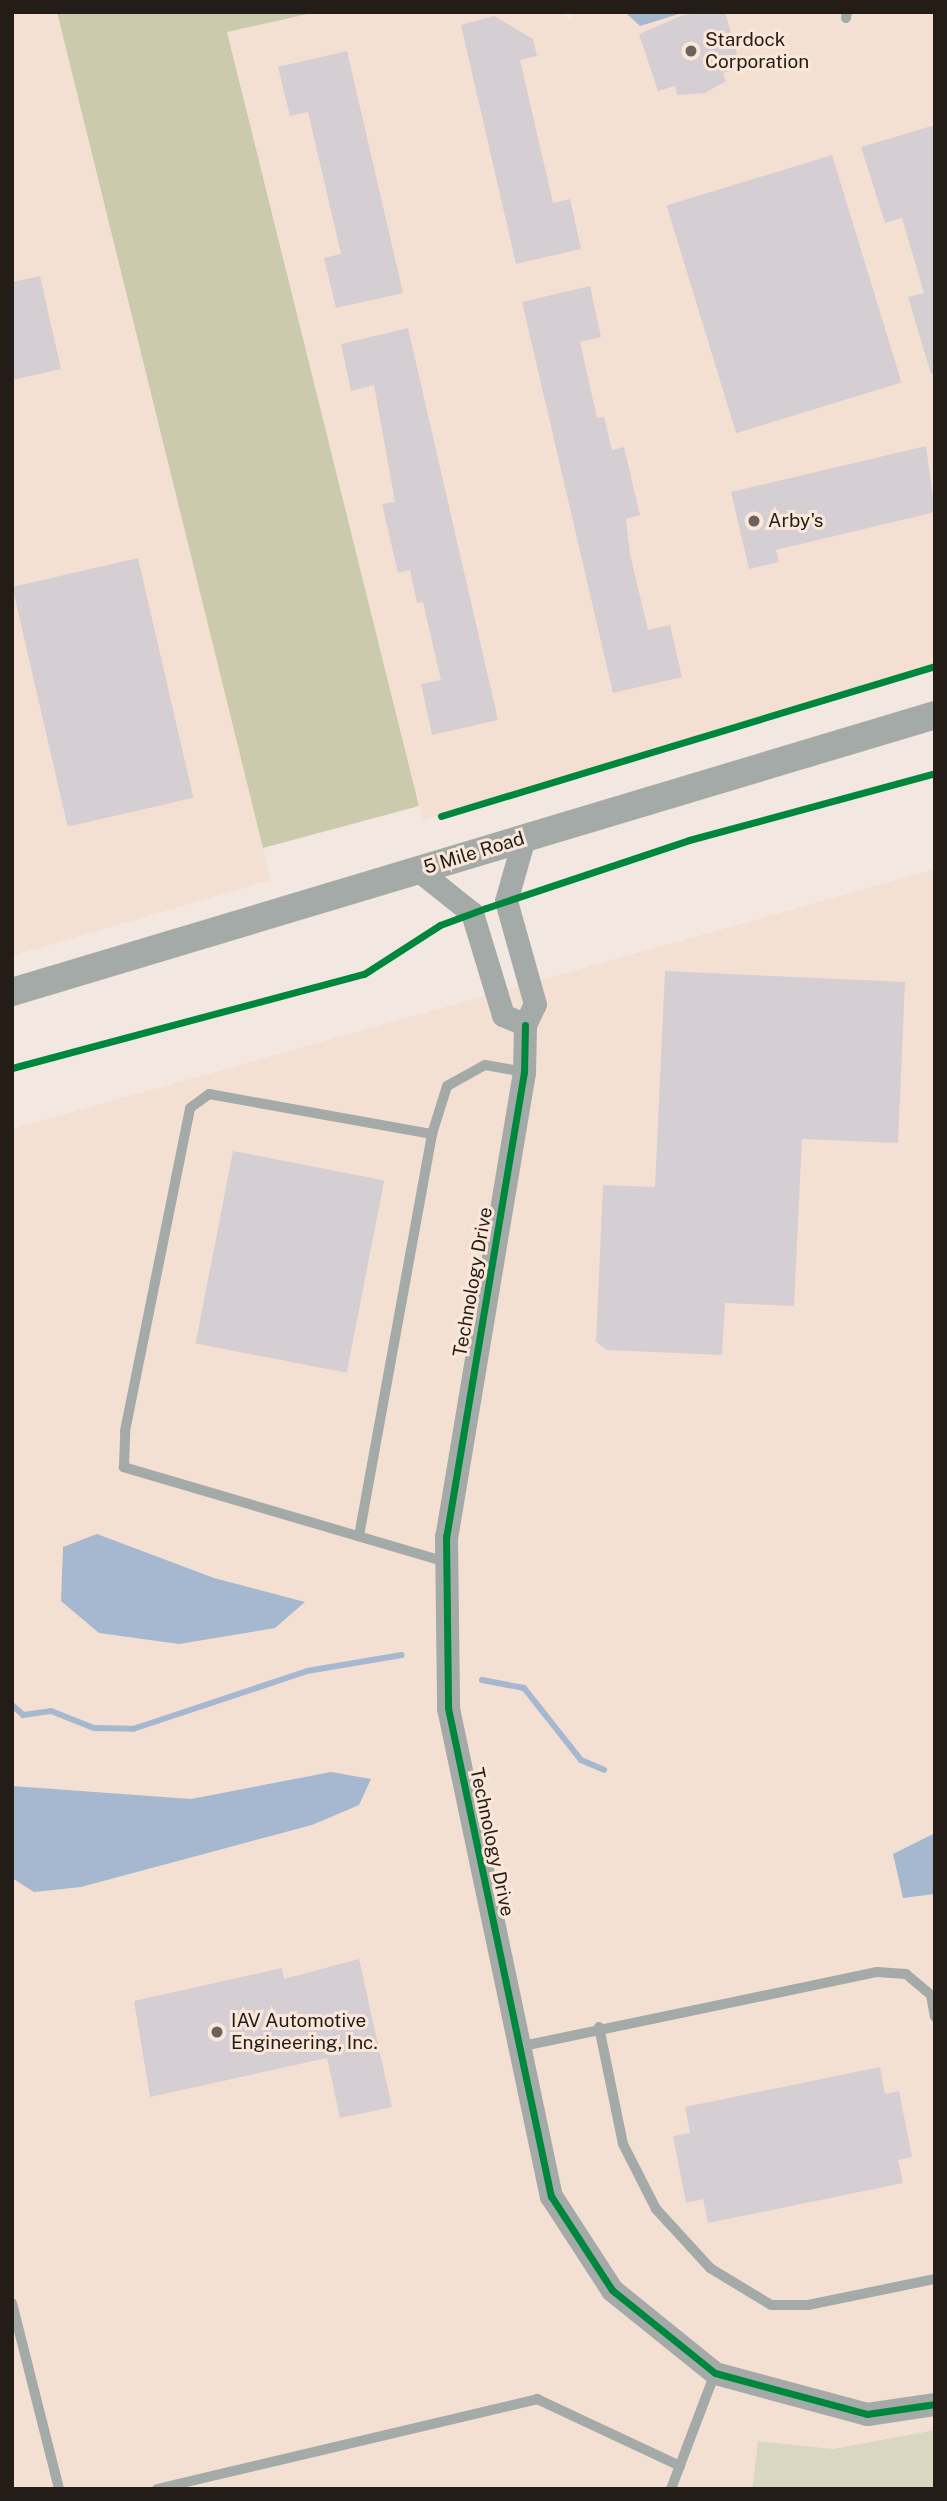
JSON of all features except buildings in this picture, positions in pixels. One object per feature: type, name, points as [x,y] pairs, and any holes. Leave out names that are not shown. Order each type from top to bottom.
[{"type":"street","name":"5 Mile Road","points":[[12,992],[935,715]]},
{"type":"street","name":"Technology Drive","points":[[524,838],[506,901],[535,1004],[525,1025],[524,1072],[446,1562],[448,1708],[551,2196],[612,2290],[715,2373],[866,2414],[935,2404]]},
{"type":"street","points":[[418,870],[472,913],[503,1015],[525,1025]]},
{"type":"lane","points":[[359,1536],[432,1134],[447,1086],[485,1065],[524,1072]]},
{"type":"lane","points":[[432,1134],[209,1094],[190,1108],[125,1430],[124,1467],[446,1562]]},
{"type":"lane","points":[[518,2048],[599,2027],[877,1972],[906,1974],[931,1995],[935,2017]]},
{"type":"lane","points":[[599,2027],[623,2144],[656,2209],[710,2268],[771,2305],[808,2305],[935,2279]]},
{"type":"lane","points":[[12,2302],[59,2489]]},
{"type":"lane","points":[[671,2489],[715,2373]]},
{"type":"lane","points":[[157,2489],[537,2399],[680,2466]]},
{"type":"shaded area","points":[[12,12],[57,12],[271,880],[12,956]]},
{"type":"shaded area","points":[[317,12],[561,12],[571,19],[570,12],[935,12],[935,666],[423,820],[227,31]]},
{"type":"shaded area","points":[[935,869],[935,2430],[833,2449],[758,2442],[752,2489],[12,2489],[12,1129]]},
{"type":"shaded area","points":[[935,2430],[935,2489],[752,2489],[758,2441],[833,2449]]},
{"type":"green space","points":[[57,12],[317,12],[227,32],[419,806],[263,848]]},
{"type":"water","points":[[625,12],[685,12],[640,26]]},
{"type":"water","points":[[97,1534],[214,1578],[305,1602],[275,1628],[179,1644],[99,1633],[61,1601],[63,1547]]},
{"type":"water","points":[[331,1772],[371,1779],[359,1805],[312,1825],[81,1887],[34,1892],[12,1878],[12,1786],[191,1799]]},
{"type":"water","points":[[935,1833],[935,1894],[903,1898],[893,1854]]},
{"type":"waterway","points":[[12,1705],[23,1715],[51,1711],[94,1728],[133,1729],[307,1671],[402,1655]]},
{"type":"waterway","points":[[482,1680],[524,1688],[581,1760],[604,1770]]},
{"type":"cycle path","points":[[441,816],[935,666]]},
{"type":"cycle path","points":[[12,1068],[364,974],[440,925],[486,908],[689,840],[935,773]]},
{"type":"cycle path","points":[[525,1025],[524,1072],[446,1536],[448,1708],[551,2196],[612,2290],[715,2373],[867,2414],[935,2404]]},
{"type":"place","name":"Stardock Corporation","points":[[691,51]]},
{"type":"place","name":"Arby's","points":[[754,521]]},
{"type":"place","name":"IAV Automotive Engineering, Inc.","points":[[217,2032]]}]
